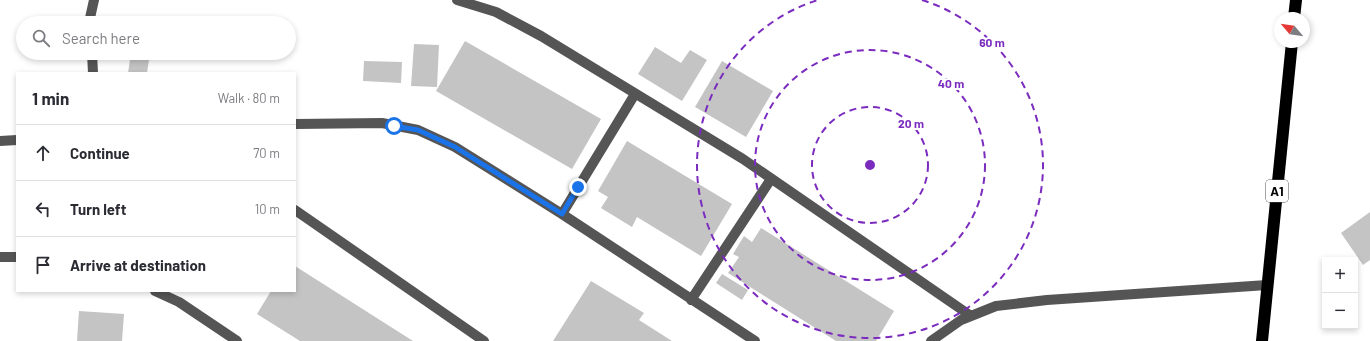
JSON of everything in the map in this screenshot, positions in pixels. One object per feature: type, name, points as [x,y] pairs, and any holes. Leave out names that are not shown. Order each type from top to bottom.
[{"type":"highway","points":[[1295,12],[1296,0]]},
{"type":"highway","name":"A1","points":[[1262,341],[1291,48]]},
{"type":"lane","points":[[90,16],[94,0]]},
{"type":"lane","points":[[457,0],[496,12],[541,36],[743,159],[971,316]]},
{"type":"lane","points":[[92,60],[93,72]]},
{"type":"lane","points":[[562,214],[635,94]]},
{"type":"lane","points":[[296,124],[382,123],[418,130],[455,147],[562,214],[755,341]]},
{"type":"lane","points":[[0,141],[16,140]]},
{"type":"lane","points":[[691,300],[771,179]]},
{"type":"lane","points":[[296,211],[484,341]]},
{"type":"lane","points":[[0,257],[16,257]]},
{"type":"lane","points":[[931,341],[961,320],[996,306],[1047,300],[1267,285]]},
{"type":"lane","points":[[157,292],[179,302],[237,341]]},
{"type":"building","points":[[465,41],[601,119],[572,169],[436,91]]},
{"type":"building","points":[[414,44],[439,45],[437,87],[411,86]]},
{"type":"building","points":[[655,47],[681,63],[690,50],[707,60],[682,101],[638,74]]},
{"type":"building","points":[[130,60],[149,60],[147,72],[128,72]]},
{"type":"building","points":[[364,61],[402,62],[401,83],[363,81]]},
{"type":"building","points":[[722,61],[773,91],[746,137],[695,107]]},
{"type":"building","points":[[627,141],[732,204],[701,256],[637,217],[632,227],[601,208],[608,197],[598,191]]},
{"type":"building","points":[[1370,212],[1370,260],[1363,265],[1341,233]]},
{"type":"building","points":[[761,228],[894,311],[876,341],[836,341],[728,273],[739,257],[733,254],[744,236],[752,242]]},
{"type":"building","points":[[296,267],[413,341],[300,341],[257,314],[270,292],[296,292]]},
{"type":"building","points":[[722,274],[748,290],[742,300],[716,283]]},
{"type":"building","points":[[591,281],[644,313],[639,320],[672,341],[553,341]]},
{"type":"building","points":[[79,311],[124,314],[122,341],[77,341]]},
{"type":"route","points":[[394,126],[418,130],[455,147],[562,214],[578,187]]}]
